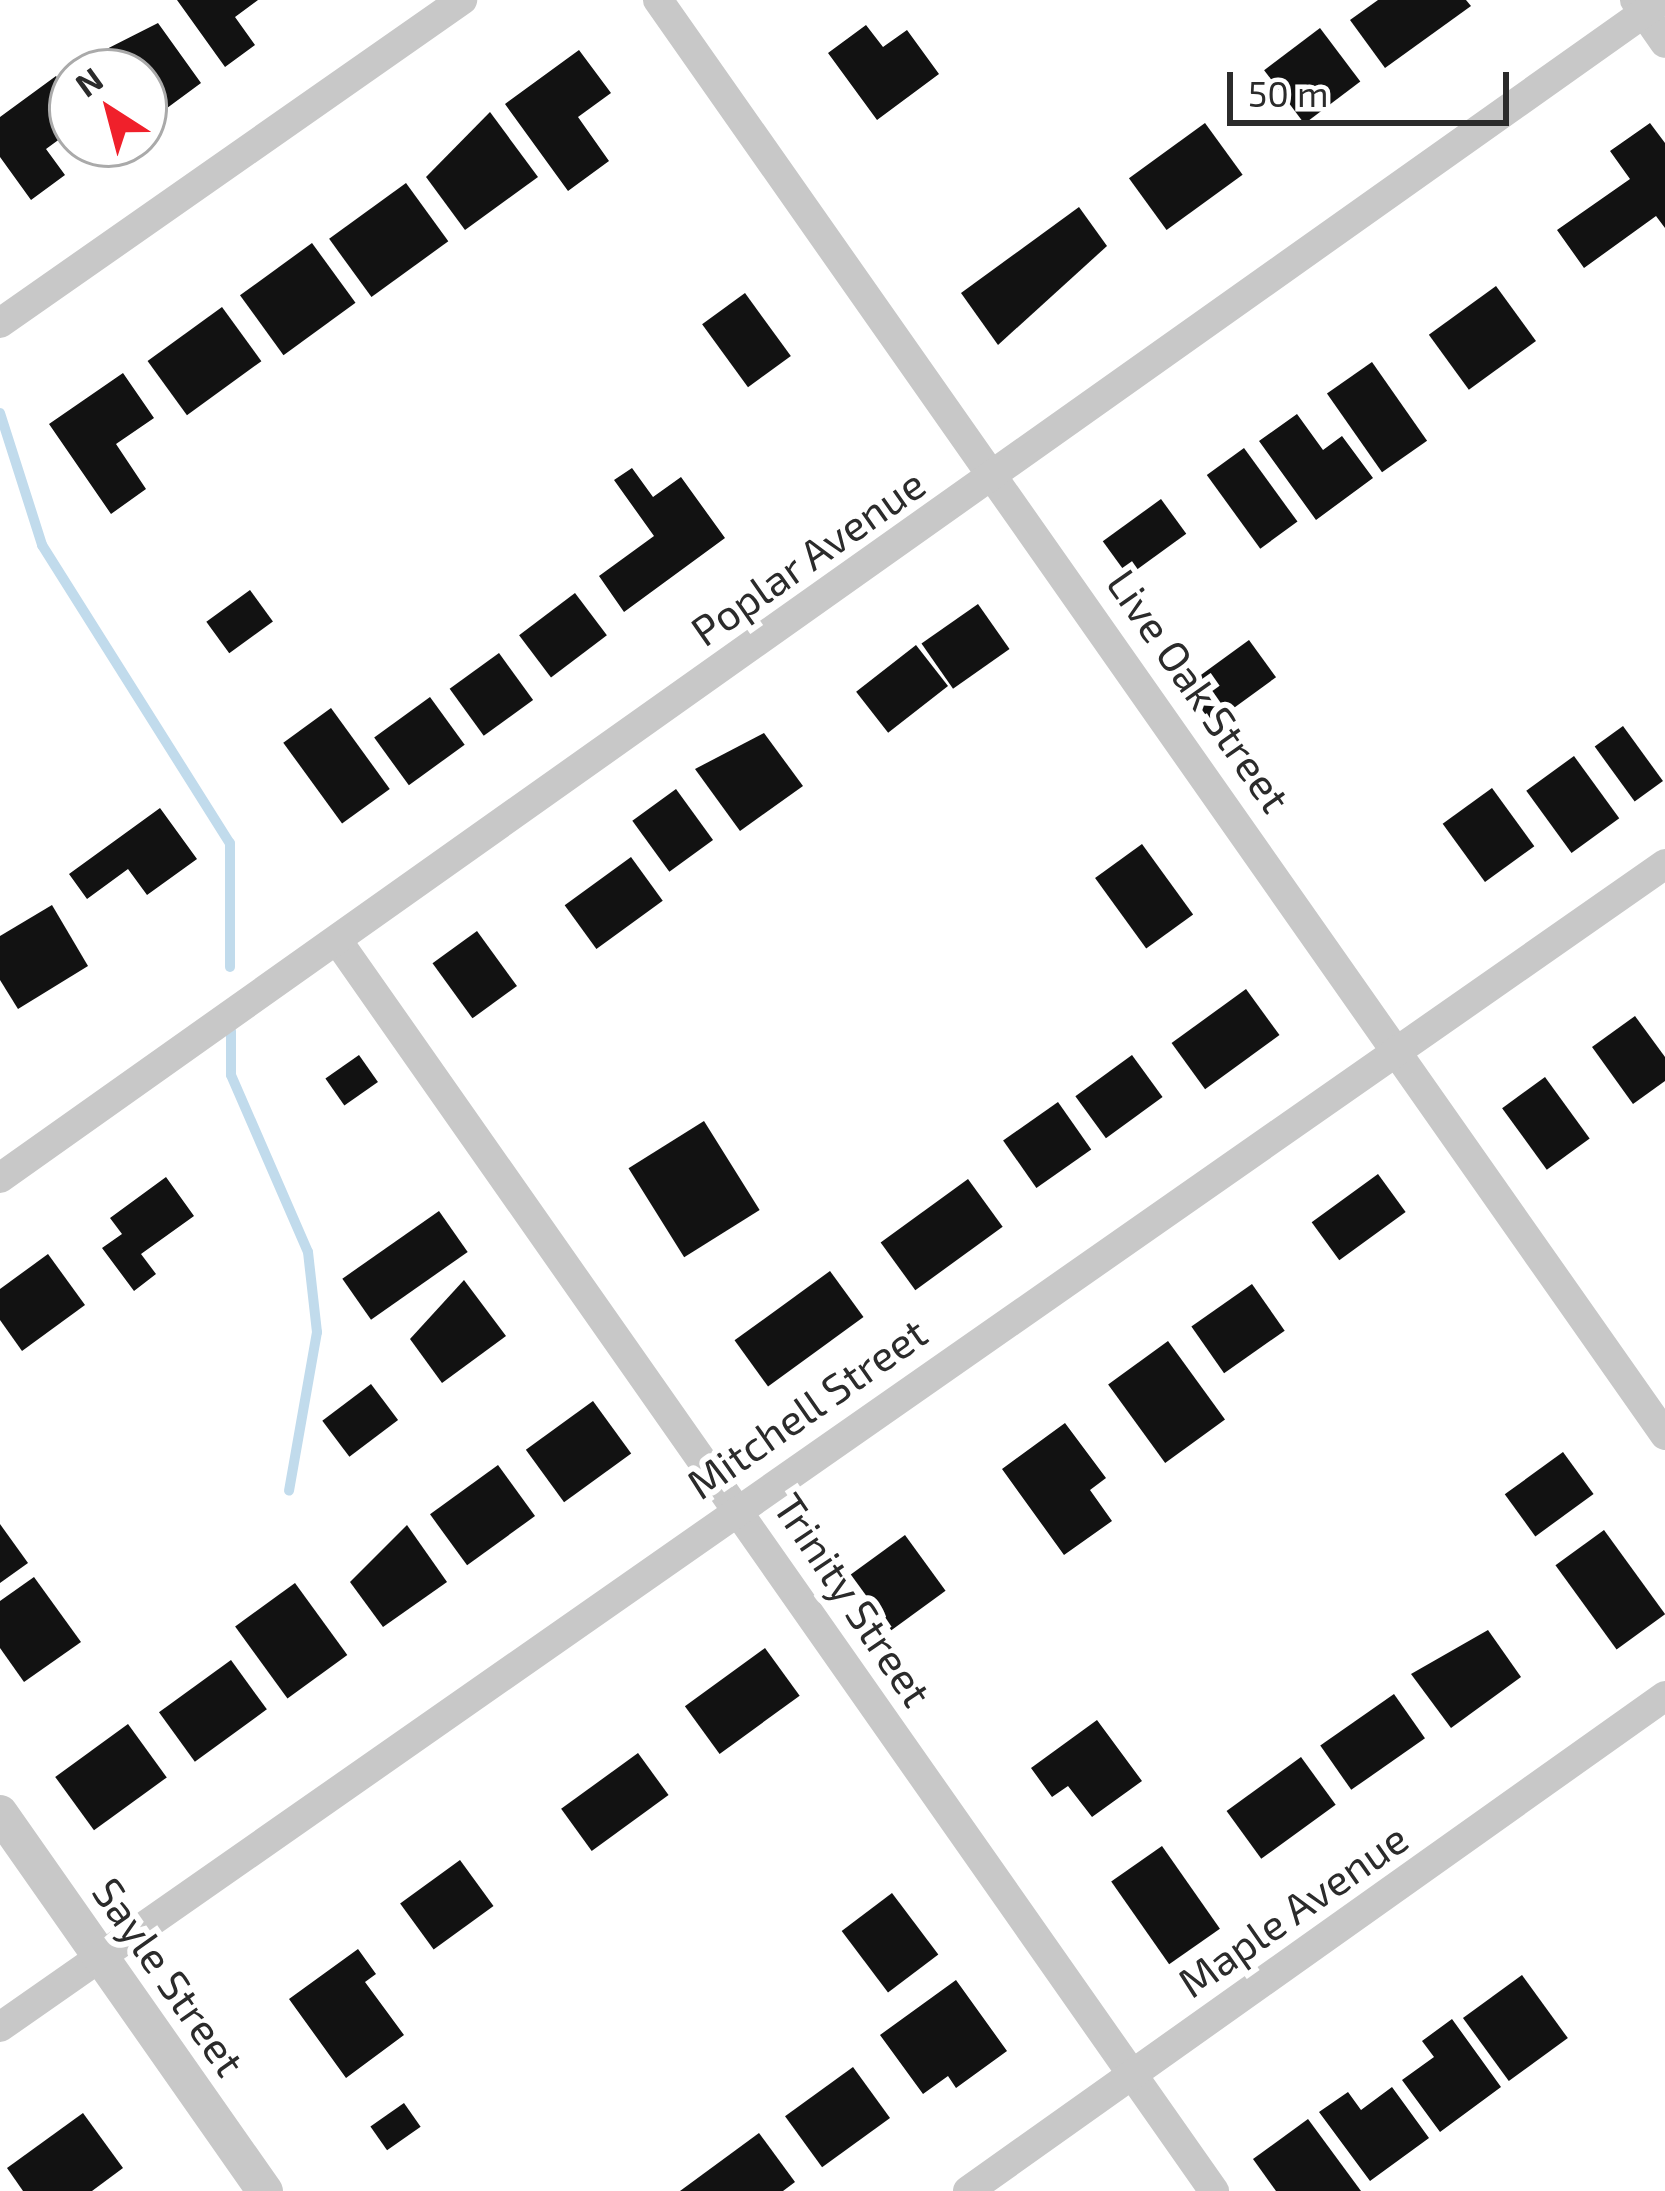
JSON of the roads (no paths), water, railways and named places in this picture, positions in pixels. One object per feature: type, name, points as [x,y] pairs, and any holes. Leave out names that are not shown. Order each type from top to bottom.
[{"type":"street","points":[[0,323],[462,0]]},
{"type":"street","name":"Live Oak Street","points":[[658,0],[1398,1046],[1665,1435]]},
{"type":"street","points":[[1647,4],[1665,43]]},
{"type":"street","name":"Poplar Avenue","points":[[0,1178],[996,474],[1647,4]]},
{"type":"street","name":"Mitchell Street","points":[[0,2027],[738,1504],[1665,864]]},
{"type":"street","name":"Trinity Street","points":[[337,940],[738,1504],[1214,2191]]},
{"type":"street","name":"Maple Avenue","points":[[968,2191],[1665,1696]]},
{"type":"street","name":"Sayle Street","points":[[0,1813],[265,2191]]},
{"type":"waterway","points":[[0,413],[42,545],[230,843],[230,967]]},
{"type":"waterway","points":[[231,1031],[231,1075],[308,1252],[317,1332],[289,1491]]}]
